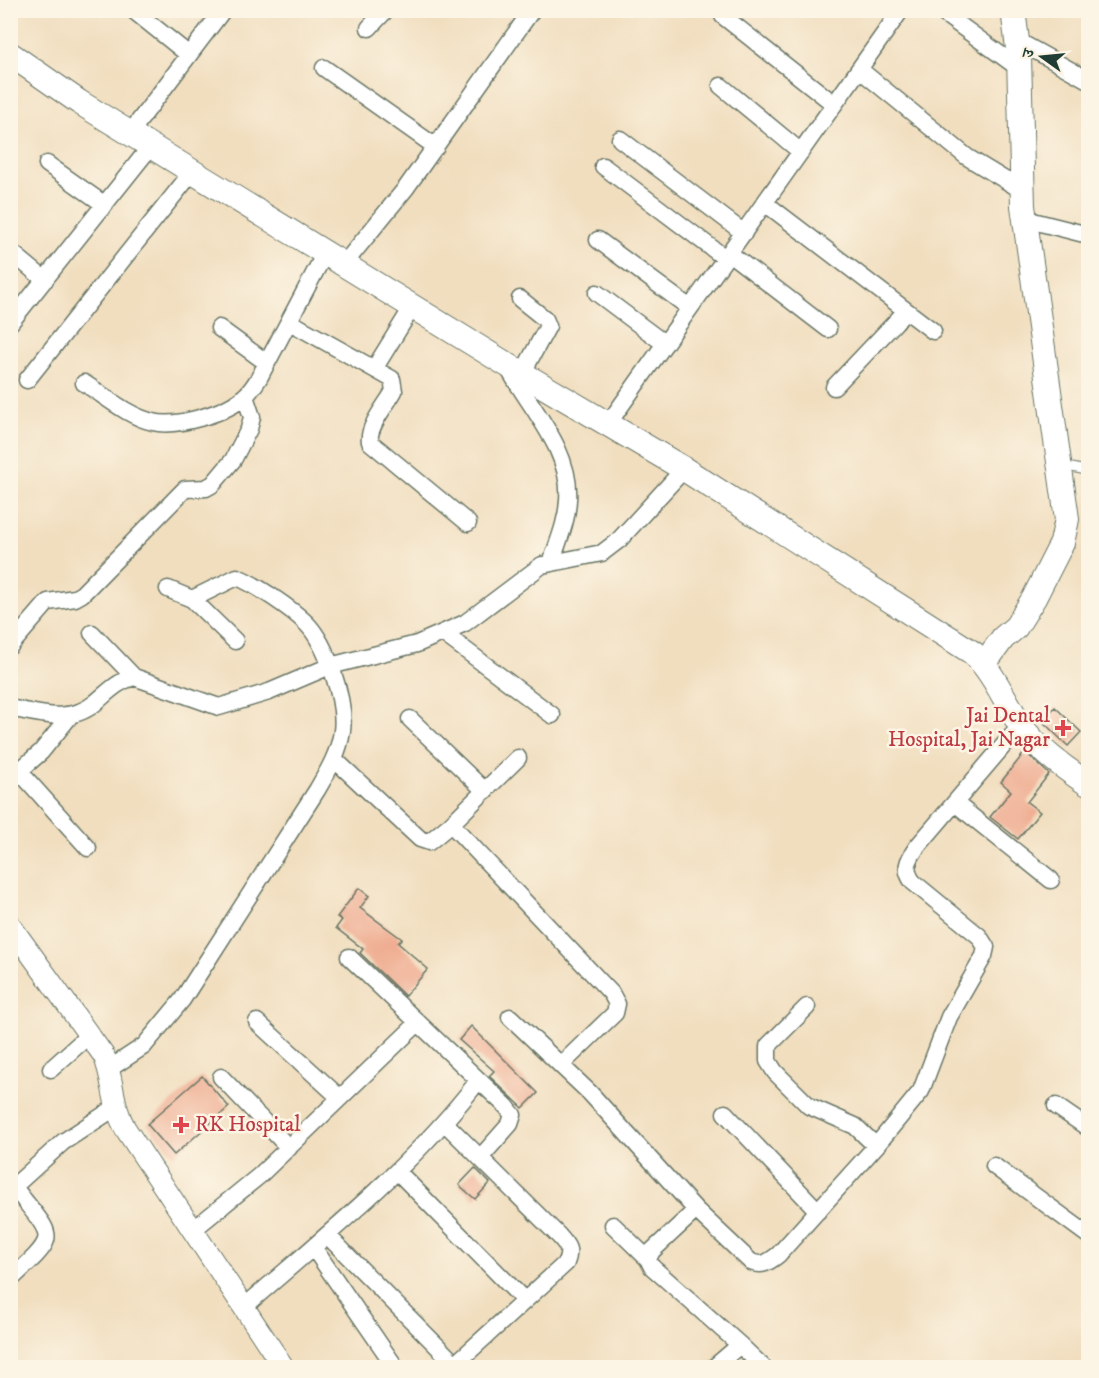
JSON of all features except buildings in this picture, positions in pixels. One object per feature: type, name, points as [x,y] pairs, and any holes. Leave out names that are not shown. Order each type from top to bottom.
[{"type":"main road","points":[[984,664],[1022,618],[1062,543],[1067,519],[1025,219],[1020,69],[1013,10]]},
{"type":"main road","points":[[10,54],[130,134],[514,369],[684,469],[973,653],[984,664],[1021,725],[1038,745],[1089,784]]},
{"type":"street","points":[[133,10],[189,55]]},
{"type":"street","points":[[130,134],[223,10]]},
{"type":"street","points":[[369,28],[386,10]]},
{"type":"street","points":[[84,383],[144,419],[164,424],[213,414],[245,396],[290,322],[335,258],[436,147],[532,10]]},
{"type":"street","points":[[608,424],[901,10]]},
{"type":"street","points":[[939,10],[1020,69]]},
{"type":"street","points":[[723,16],[834,104]]},
{"type":"street","points":[[1018,41],[1089,80]]},
{"type":"street","points":[[324,68],[436,147]]},
{"type":"street","points":[[859,69],[967,157],[1023,191]]},
{"type":"street","points":[[721,86],[801,152]]},
{"type":"street","points":[[620,139],[744,233]]},
{"type":"street","points":[[10,323],[151,146]]},
{"type":"street","points":[[47,164],[105,205]]},
{"type":"street","points":[[603,166],[828,329]]},
{"type":"street","points":[[27,380],[193,171]]},
{"type":"street","points":[[765,203],[933,332]]},
{"type":"street","points":[[1025,219],[1089,235]]},
{"type":"street","points":[[598,240],[690,308]]},
{"type":"street","points":[[10,251],[45,280]]},
{"type":"street","points":[[597,293],[665,344]]},
{"type":"street","points":[[520,298],[545,319],[548,326],[514,369],[562,459],[569,497],[566,517],[551,563]]},
{"type":"street","points":[[374,369],[413,306]]},
{"type":"street","points":[[834,387],[906,311]]},
{"type":"street","points":[[290,322],[392,379],[395,385],[369,436],[370,442],[468,523]]},
{"type":"street","points":[[219,328],[267,363]]},
{"type":"street","points":[[10,646],[48,602],[75,598],[82,594],[185,489],[206,488],[221,477],[249,429],[252,417],[245,396]]},
{"type":"street","points":[[92,633],[134,677],[219,707],[269,692],[330,666],[417,644],[444,634],[465,623],[529,574],[551,563],[583,559],[602,553],[619,540],[684,469]]},
{"type":"street","points":[[110,1069],[144,1046],[182,1000],[252,895],[334,759],[342,732],[343,713],[330,666],[306,624],[243,579],[231,578],[192,599]]},
{"type":"street","points":[[168,589],[192,599],[235,641]]},
{"type":"street","points":[[444,634],[552,715]]},
{"type":"street","points":[[10,708],[55,717],[79,714],[110,689],[134,677]]},
{"type":"street","points":[[70,716],[61,730],[15,776],[88,848]]},
{"type":"street","points":[[410,719],[485,791]]},
{"type":"street","points":[[510,1017],[561,1065],[696,1210],[751,1262],[758,1265],[766,1264],[778,1255],[818,1211],[921,1091],[949,1017],[986,947],[979,936],[907,875],[909,858],[1021,725]]},
{"type":"street","points":[[334,759],[420,839],[429,842],[451,824],[518,758]]},
{"type":"street","points":[[955,803],[1051,880]]},
{"type":"street","points":[[451,824],[611,993],[617,1004],[615,1013],[561,1065]]},
{"type":"street","points":[[10,925],[104,1056],[110,1069],[116,1107],[125,1128],[284,1368]]},
{"type":"street","points":[[349,957],[513,1115],[510,1124],[480,1158]]},
{"type":"street","points":[[807,1007],[768,1046],[768,1061],[775,1072],[809,1106],[855,1126],[876,1146]]},
{"type":"street","points":[[258,1022],[339,1097]]},
{"type":"street","points":[[194,1229],[289,1148],[339,1097],[418,1023]]},
{"type":"street","points":[[51,1069],[89,1035]]},
{"type":"street","points":[[221,1077],[289,1148]]},
{"type":"street","points":[[243,1308],[398,1172],[445,1123],[478,1081]]},
{"type":"street","points":[[1056,1106],[1089,1128]]},
{"type":"street","points":[[10,1280],[44,1249],[48,1240],[46,1229],[12,1188],[63,1142],[116,1107]]},
{"type":"street","points":[[725,1113],[818,1211]]},
{"type":"street","points":[[327,1235],[453,1366],[566,1263],[570,1253],[568,1246],[445,1123]]},
{"type":"street","points":[[994,1166],[1089,1235]]},
{"type":"street","points":[[398,1172],[525,1300]]},
{"type":"street","points":[[648,1259],[652,1251],[696,1210]]},
{"type":"street","points":[[613,1225],[648,1259],[652,1267],[764,1368]]},
{"type":"street","points":[[313,1247],[396,1368]]},
{"type":"street","points":[[713,1368],[740,1345]]},
{"type":"lane","points":[[1060,464],[1089,471]]},
{"type":"place","name":"Jai Dental Hospital, Jai Nagar","points":[[1063,728]]},
{"type":"place","name":"RK Hospital","points":[[181,1125]]}]
